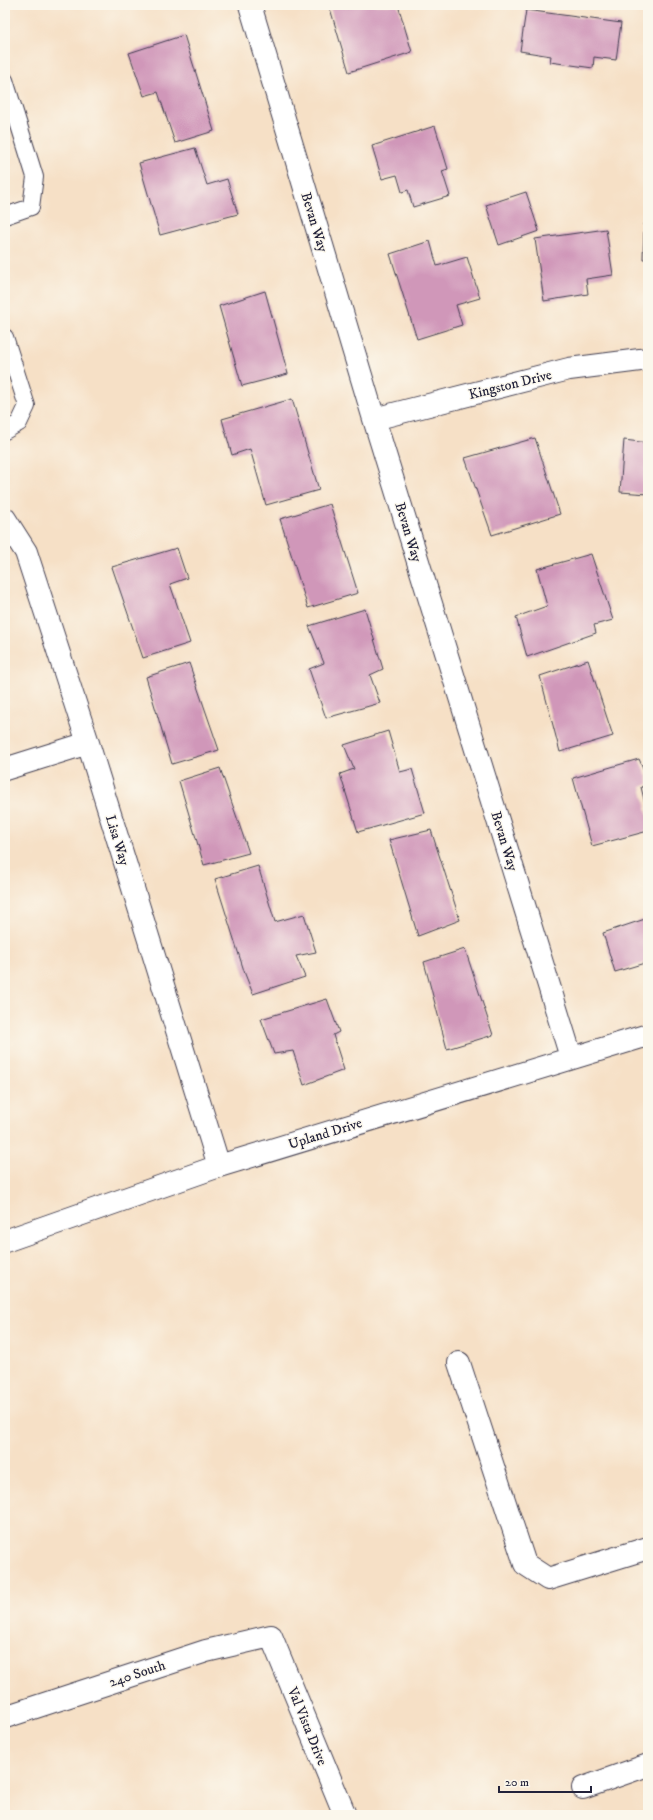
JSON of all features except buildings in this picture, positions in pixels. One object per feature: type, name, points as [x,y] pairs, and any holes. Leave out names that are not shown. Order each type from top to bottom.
[{"type":"street","name":"Bevan Way","points":[[250,5],[374,418],[571,1057]]},
{"type":"street","name":"Kingston Drive","points":[[374,418],[569,369],[648,359]]},
{"type":"street","name":"Lisa Way","points":[[5,519],[26,552],[88,743],[219,1166]]},
{"type":"street","points":[[5,769],[88,743]]},
{"type":"street","name":"Upland Drive","points":[[5,1240],[219,1166],[571,1057],[648,1035]]},
{"type":"street","points":[[458,1363],[525,1564],[548,1579],[648,1548]]},
{"type":"street","name":"240 South","points":[[5,1717],[206,1651],[271,1636]]},
{"type":"street","name":"Val Vista Drive","points":[[271,1636],[345,1815]]},
{"type":"street","points":[[583,1788],[648,1765]]},
{"type":"lane","points":[[5,80],[35,176],[30,207],[5,216]]},
{"type":"lane","points":[[5,337],[27,406],[19,423],[5,431]]}]
